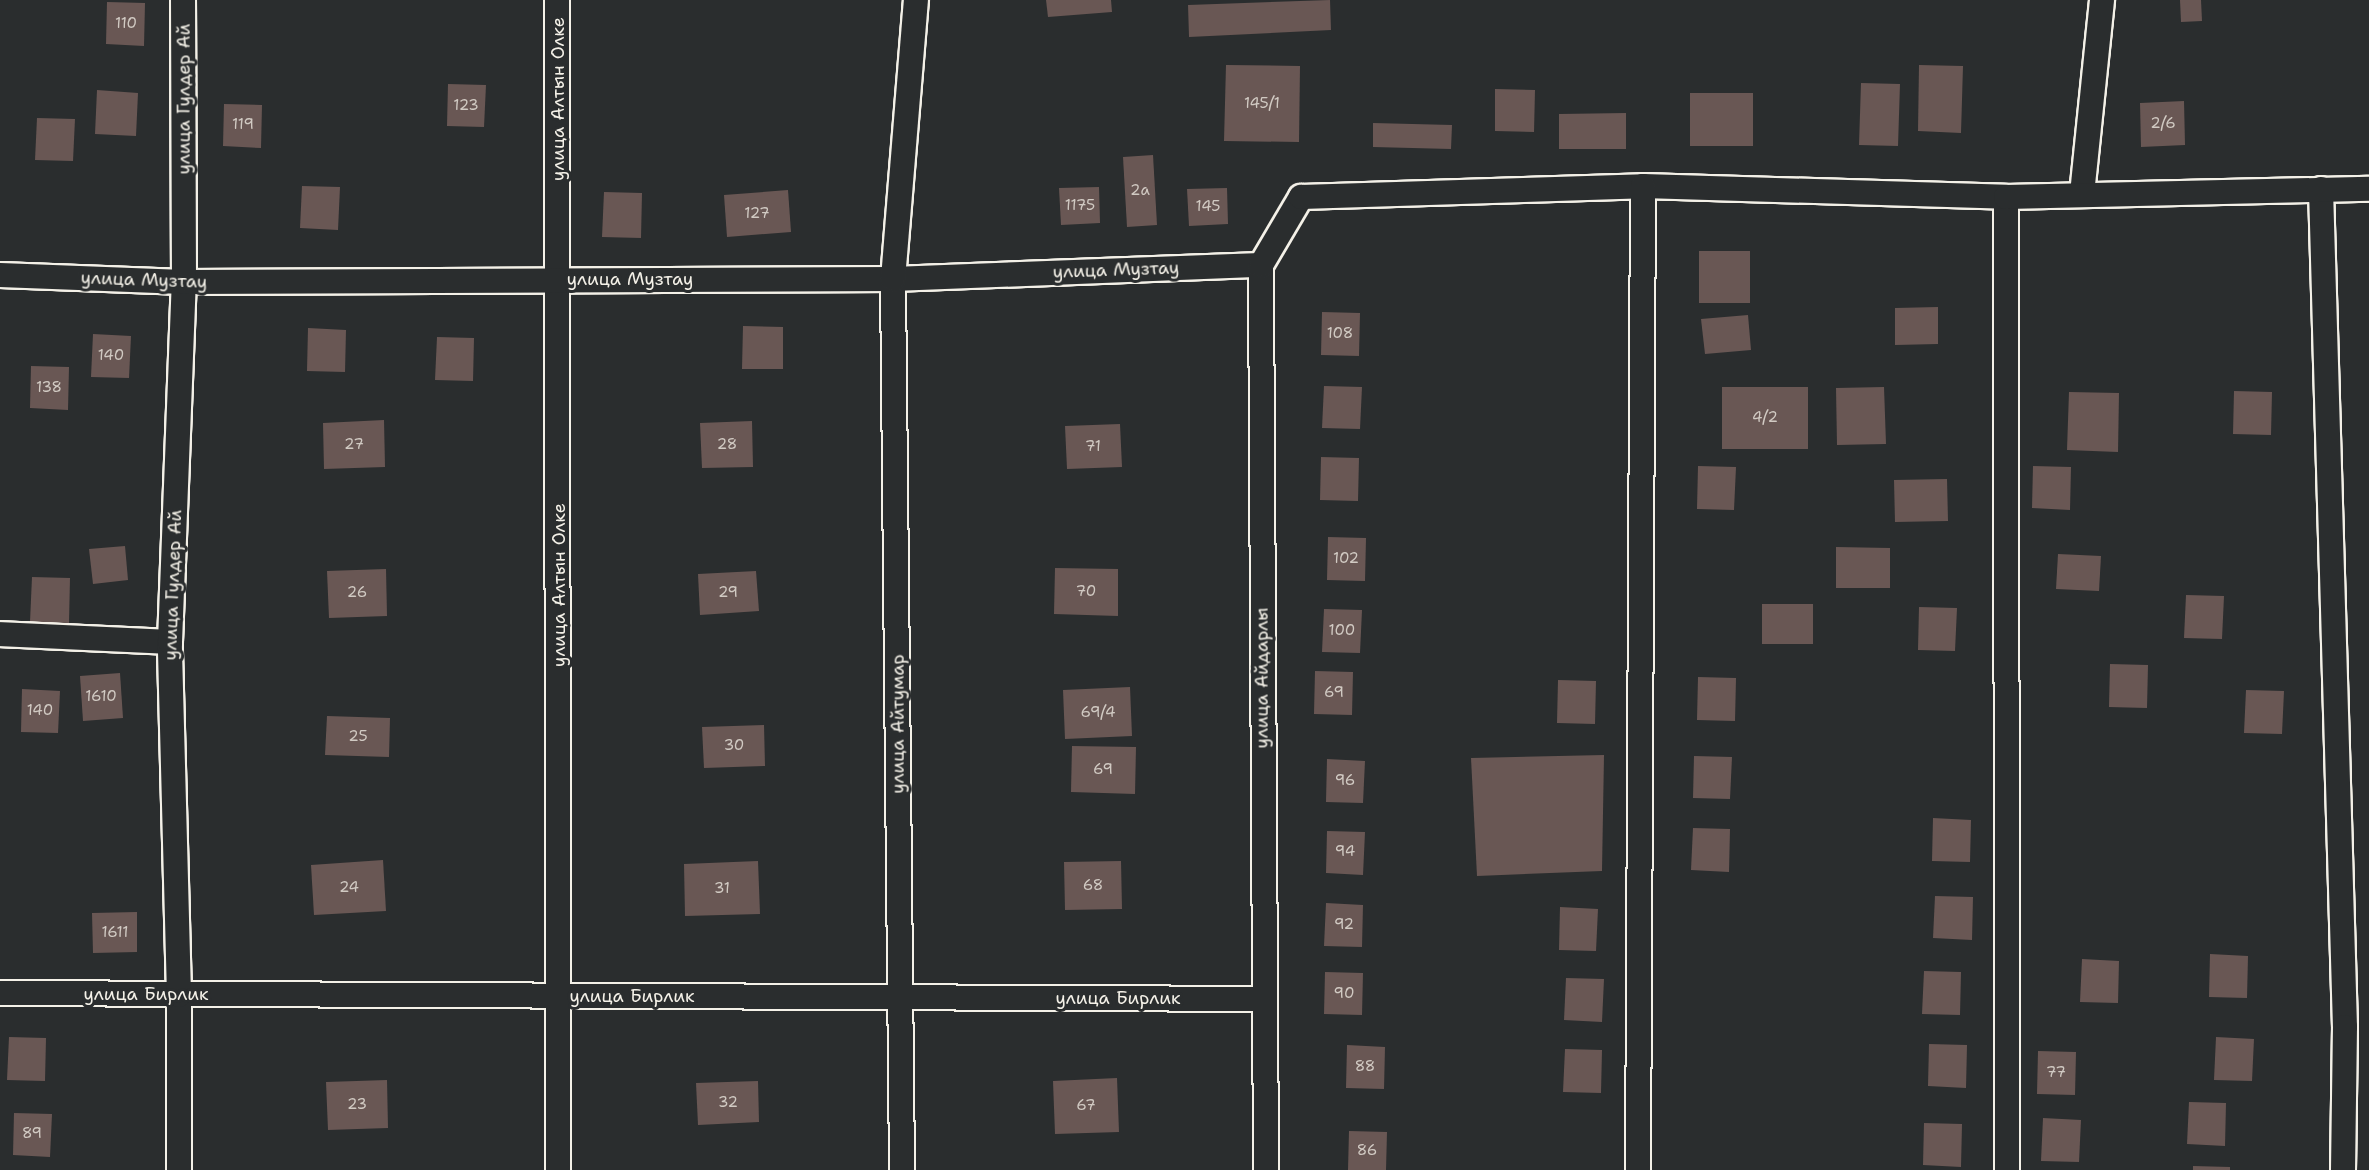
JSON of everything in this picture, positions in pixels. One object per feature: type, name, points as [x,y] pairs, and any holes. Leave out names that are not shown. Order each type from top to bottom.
[{"type":"street","name":"улица Гулдер Ай","points":[[179,1170],[179,994],[170,642],[184,282],[183,0]]},
{"type":"street","name":"улица Алтын Олке","points":[[557,0],[558,1170]]},
{"type":"street","name":"улица Айтумар","points":[[902,1170],[892,279],[916,0]]},
{"type":"street","points":[[2082,194],[2102,0]]},
{"type":"street","points":[[1638,1170],[1643,186]]},
{"type":"street","points":[[1261,265],[1301,197],[1643,186],[2006,197],[2369,189]]},
{"type":"street","points":[[2321,189],[2345,1027],[2343,1170]]},
{"type":"street","points":[[2006,197],[2007,1170]]},
{"type":"street","name":"улица Музтау","points":[[0,275],[184,282],[892,279],[1261,265]]},
{"type":"street","name":"улица Айдарлы","points":[[1261,265],[1263,999],[1266,1170]]},
{"type":"street","points":[[0,634],[170,642]]},
{"type":"street","name":"улица Бирлик","points":[[0,993],[1263,999]]},
{"type":"building","points":[[1046,0],[1111,0],[1112,12],[1048,17]]},
{"type":"building","points":[[1330,0],[1331,30],[1189,37],[1188,5]]},
{"type":"building","points":[[2180,0],[2201,0],[2202,21],[2181,22]]},
{"type":"building","points":[[107,2],[145,3],[144,46],[106,44]]},
{"type":"building","points":[[1226,65],[1300,66],[1299,142],[1224,141]]},
{"type":"building","points":[[1919,65],[1963,66],[1961,133],[1918,131]]},
{"type":"building","points":[[1861,83],[1900,84],[1898,146],[1859,145]]},
{"type":"building","points":[[448,84],[486,85],[484,127],[447,126]]},
{"type":"building","points":[[1495,89],[1535,90],[1534,132],[1495,131]]},
{"type":"building","points":[[97,90],[138,93],[136,136],[95,134]]},
{"type":"building","points":[[1690,93],[1753,93],[1753,146],[1690,146]]},
{"type":"building","points":[[2184,101],[2185,145],[2141,147],[2140,103]]},
{"type":"building","points":[[224,104],[262,105],[261,148],[223,146]]},
{"type":"building","points":[[1626,113],[1626,149],[1559,149],[1559,114]]},
{"type":"building","points":[[37,118],[75,119],[73,161],[35,160]]},
{"type":"building","points":[[1373,123],[1452,125],[1451,149],[1373,147]]},
{"type":"building","points":[[1153,155],[1157,225],[1127,227],[1123,157]]},
{"type":"building","points":[[302,186],[340,187],[338,230],[300,228]]},
{"type":"building","points":[[1099,187],[1100,223],[1061,225],[1059,188]]},
{"type":"building","points":[[1227,188],[1228,224],[1189,226],[1187,189]]},
{"type":"building","points":[[788,190],[791,232],[727,237],[724,195]]},
{"type":"building","points":[[604,192],[642,193],[641,238],[602,237]]},
{"type":"building","points":[[1699,251],[1750,251],[1750,303],[1699,303]]},
{"type":"building","points":[[1938,307],[1938,344],[1895,345],[1895,308]]},
{"type":"building","points":[[1322,312],[1360,313],[1359,356],[1321,355]]},
{"type":"building","points":[[1748,315],[1751,350],[1705,354],[1701,319]]},
{"type":"building","points":[[743,326],[783,327],[783,369],[742,369]]},
{"type":"building","points":[[308,328],[346,330],[345,372],[307,371]]},
{"type":"building","points":[[93,334],[131,336],[129,378],[91,377]]},
{"type":"building","points":[[437,337],[474,338],[473,381],[435,380]]},
{"type":"building","points":[[31,366],[69,367],[68,410],[30,408]]},
{"type":"building","points":[[1324,386],[1362,387],[1360,429],[1322,428]]},
{"type":"building","points":[[1722,387],[1808,387],[1808,449],[1722,449]]},
{"type":"building","points":[[1884,387],[1886,444],[1837,445],[1836,388]]},
{"type":"building","points":[[2234,391],[2272,392],[2271,435],[2233,434]]},
{"type":"building","points":[[2069,392],[2119,393],[2118,452],[2067,450]]},
{"type":"building","points":[[384,420],[385,467],[324,469],[323,423]]},
{"type":"building","points":[[752,421],[753,467],[702,468],[700,423]]},
{"type":"building","points":[[1120,424],[1122,467],[1067,469],[1065,426]]},
{"type":"building","points":[[1321,457],[1359,458],[1358,501],[1320,500]]},
{"type":"building","points":[[1698,466],[1736,467],[1734,510],[1697,509]]},
{"type":"building","points":[[2033,466],[2071,467],[2070,510],[2032,508]]},
{"type":"building","points":[[1947,479],[1948,521],[1895,522],[1894,480]]},
{"type":"building","points":[[1328,537],[1366,538],[1365,581],[1327,580]]},
{"type":"building","points":[[125,546],[128,580],[93,584],[89,549]]},
{"type":"building","points":[[1836,547],[1890,548],[1890,588],[1836,588]]},
{"type":"building","points":[[2058,554],[2101,556],[2099,591],[2056,589]]},
{"type":"building","points":[[1055,568],[1118,569],[1118,616],[1054,614]]},
{"type":"building","points":[[386,569],[387,616],[329,618],[327,571]]},
{"type":"building","points":[[756,571],[759,611],[700,615],[698,574]]},
{"type":"building","points":[[32,577],[70,578],[69,623],[30,622]]},
{"type":"building","points":[[2186,595],[2224,596],[2222,639],[2184,638]]},
{"type":"building","points":[[1762,604],[1813,604],[1813,644],[1762,644]]},
{"type":"building","points":[[1919,607],[1957,608],[1955,651],[1918,650]]},
{"type":"building","points":[[1324,609],[1362,610],[1360,653],[1322,652]]},
{"type":"building","points":[[2110,664],[2148,665],[2147,708],[2109,707]]},
{"type":"building","points":[[1315,671],[1353,672],[1352,715],[1314,714]]},
{"type":"building","points":[[120,673],[123,718],[83,721],[80,676]]},
{"type":"building","points":[[1698,677],[1736,678],[1735,721],[1697,720]]},
{"type":"building","points":[[1558,680],[1596,681],[1595,724],[1557,723]]},
{"type":"building","points":[[1130,687],[1132,736],[1065,739],[1063,690]]},
{"type":"building","points":[[22,689],[60,691],[58,733],[21,732]]},
{"type":"building","points":[[2246,690],[2284,691],[2282,734],[2244,733]]},
{"type":"building","points":[[327,716],[390,718],[389,757],[325,755]]},
{"type":"building","points":[[764,725],[765,766],[704,768],[702,727]]},
{"type":"building","points":[[1072,746],[1136,747],[1135,794],[1071,792]]},
{"type":"building","points":[[1604,755],[1602,871],[1477,876],[1471,758]]},
{"type":"building","points":[[1694,756],[1732,757],[1730,799],[1693,798]]},
{"type":"building","points":[[1327,759],[1365,761],[1363,803],[1326,802]]},
{"type":"building","points":[[1933,818],[1971,820],[1970,862],[1932,861]]},
{"type":"building","points":[[1693,828],[1730,829],[1729,872],[1691,870]]},
{"type":"building","points":[[1327,831],[1365,832],[1363,875],[1326,873]]},
{"type":"building","points":[[383,860],[386,911],[314,915],[311,865]]},
{"type":"building","points":[[758,861],[760,914],[685,916],[684,864]]},
{"type":"building","points":[[1121,861],[1122,909],[1065,910],[1064,862]]},
{"type":"building","points":[[1935,896],[1973,897],[1972,940],[1933,938]]},
{"type":"building","points":[[1326,903],[1363,905],[1362,947],[1324,946]]},
{"type":"building","points":[[1560,907],[1598,909],[1596,951],[1559,950]]},
{"type":"building","points":[[137,912],[137,952],[93,953],[92,913]]},
{"type":"building","points":[[2210,954],[2248,956],[2247,998],[2209,997]]},
{"type":"building","points":[[2082,959],[2119,961],[2118,1003],[2080,1002]]},
{"type":"building","points":[[1924,971],[1961,972],[1960,1015],[1922,1014]]},
{"type":"building","points":[[1325,972],[1363,973],[1362,1015],[1324,1014]]},
{"type":"building","points":[[1566,978],[1604,979],[1602,1022],[1564,1020]]},
{"type":"building","points":[[9,1037],[46,1038],[45,1081],[7,1080]]},
{"type":"building","points":[[2216,1037],[2254,1039],[2252,1081],[2214,1080]]},
{"type":"building","points":[[1929,1044],[1967,1045],[1966,1088],[1928,1086]]},
{"type":"building","points":[[1347,1045],[1385,1047],[1384,1089],[1346,1088]]},
{"type":"building","points":[[1565,1049],[1602,1050],[1601,1093],[1563,1092]]},
{"type":"building","points":[[2038,1051],[2076,1052],[2075,1095],[2037,1094]]},
{"type":"building","points":[[1117,1078],[1119,1132],[1055,1134],[1053,1081]]},
{"type":"building","points":[[387,1080],[388,1128],[328,1130],[326,1082]]},
{"type":"building","points":[[758,1081],[759,1122],[698,1125],[696,1083]]},
{"type":"building","points":[[2189,1102],[2226,1103],[2225,1146],[2187,1144]]},
{"type":"building","points":[[14,1113],[52,1114],[50,1157],[13,1155]]},
{"type":"building","points":[[2043,1118],[2081,1120],[2079,1162],[2041,1161]]},
{"type":"building","points":[[1924,1123],[1962,1124],[1961,1167],[1923,1165]]},
{"type":"building","points":[[1349,1131],[1387,1132],[1386,1170],[1348,1170]]},
{"type":"building","points":[[2193,1166],[2230,1167],[2230,1170],[2193,1170]]}]
